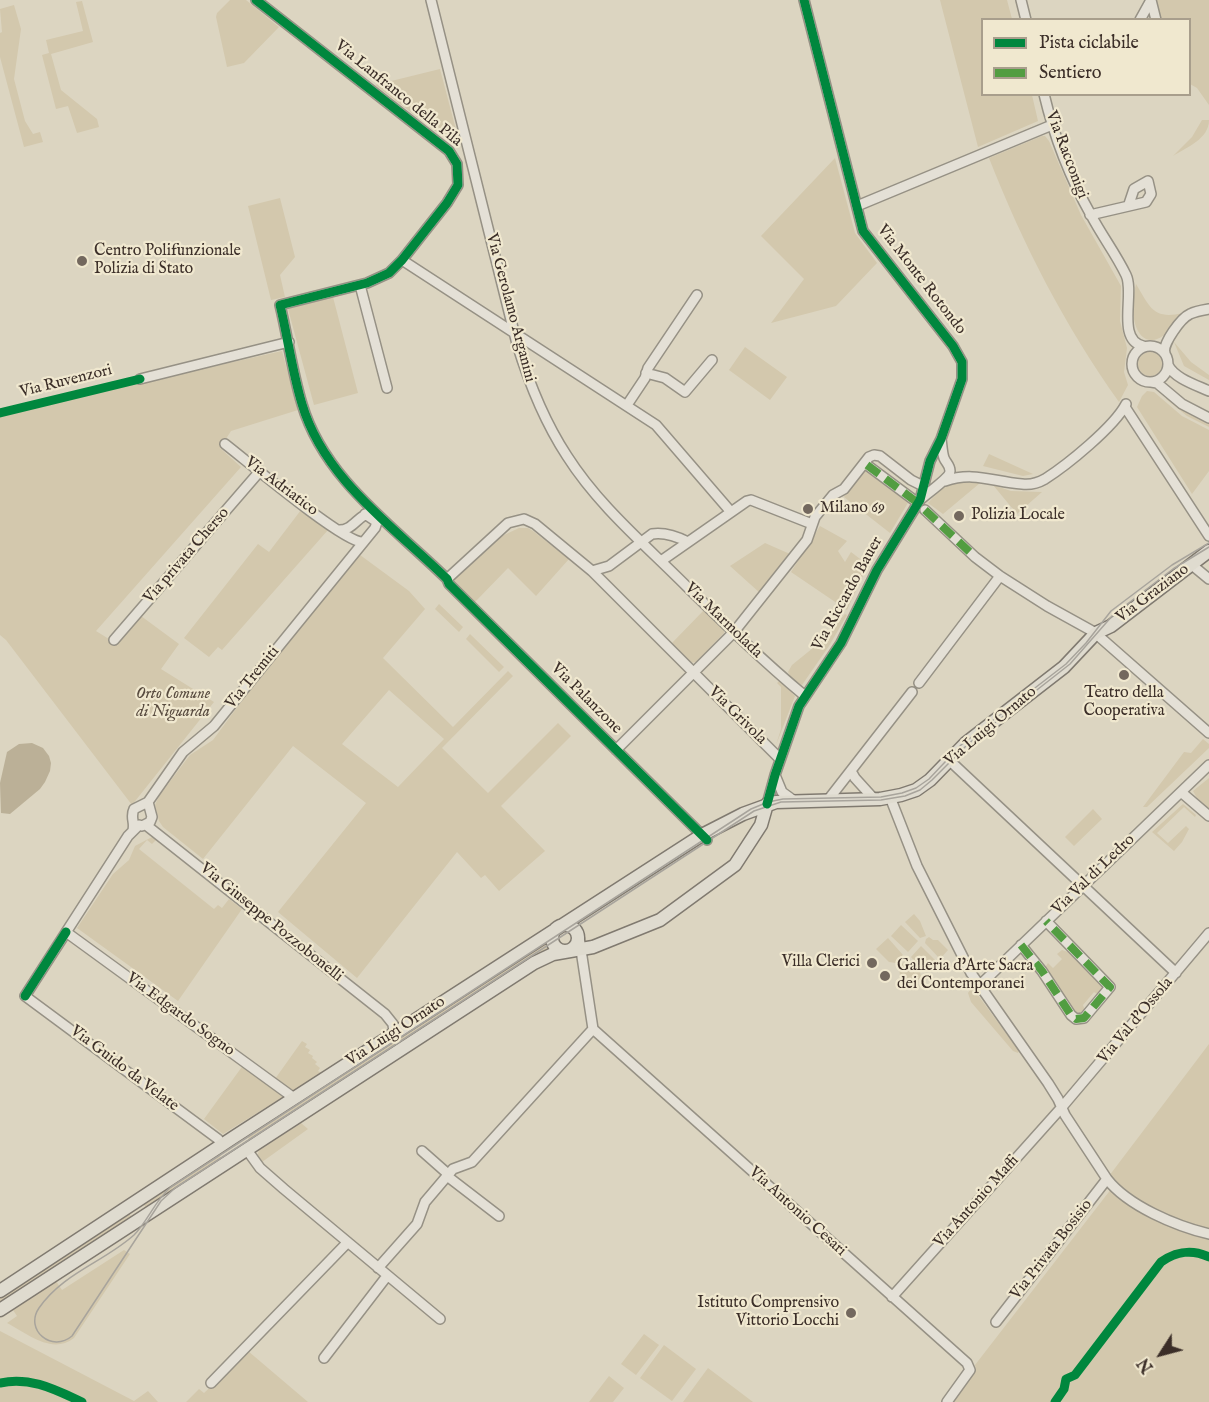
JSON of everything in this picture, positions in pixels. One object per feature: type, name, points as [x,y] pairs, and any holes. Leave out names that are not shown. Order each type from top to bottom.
[{"type":"main road","name":"Via Graziano","points":[[1096,633],[1111,626],[1209,551]]},
{"type":"main road","name":"Via Luigi Ornato","points":[[0,1291],[558,927],[704,837],[753,810],[767,804],[793,800],[891,797],[921,787],[966,743],[1064,667],[1096,633]]},
{"type":"main road","name":"Via Luigi Ornato","points":[[0,1310],[534,963],[576,946],[603,943],[655,923],[726,873],[738,861],[753,840],[764,818],[767,804]]},
{"type":"main road","points":[[571,926],[576,930],[576,946],[560,950],[553,942],[553,933],[558,927],[571,926]]},
{"type":"main road","points":[[222,1145],[230,1154],[242,1153],[240,1139],[234,1137]]},
{"type":"main road","points":[[124,1209],[132,1210],[141,1220]]},
{"type":"street","name":"Via Lanfranco della Pila","points":[[256,0],[449,151],[457,164],[459,181]]},
{"type":"street","name":"Via Gerolamo Arganini","points":[[431,0],[529,382],[568,459],[601,502],[642,543]]},
{"type":"street","name":"Via Monte Rotondo","points":[[804,0],[862,229],[960,357],[963,368],[962,379],[928,468],[921,504]]},
{"type":"street","points":[[1021,0],[1026,18]]},
{"type":"street","points":[[1141,18],[1151,0]]},
{"type":"street","points":[[1151,0],[1156,18]]},
{"type":"street","name":"Via Racconigi","points":[[1045,96],[1052,125],[1090,215],[1126,274],[1129,288],[1128,326],[1135,341],[1143,346]]},
{"type":"street","points":[[857,206],[1052,125]]},
{"type":"street","points":[[449,151],[463,153],[468,147]]},
{"type":"street","points":[[387,388],[360,285],[379,279],[402,260],[447,203],[459,181],[476,180]]},
{"type":"street","name":"Via Racconigi","points":[[1090,215],[1129,204]]},
{"type":"street","points":[[402,260],[657,425],[731,512]]},
{"type":"street","name":"Via Palanzone","points":[[360,285],[280,305],[302,405],[316,438],[334,467],[377,514],[447,579],[448,585],[704,837]]},
{"type":"street","points":[[627,405],[696,295]]},
{"type":"street","points":[[1209,309],[1186,316],[1163,348],[1170,370],[1209,391]]},
{"type":"street","points":[[140,379],[289,342]]},
{"type":"street","points":[[1165,353],[1155,346],[1143,346],[1139,349],[1132,357],[1132,368],[1137,377],[1157,383],[1182,404],[1209,418]]},
{"type":"street","points":[[646,373],[665,378],[685,392],[712,360]]},
{"type":"street","points":[[1152,382],[1163,376],[1168,365]]},
{"type":"street","points":[[972,476],[942,460],[936,460],[928,468],[929,476],[933,480],[944,481],[972,476],[1023,485],[1039,482],[1103,433],[1120,416],[1125,406],[1209,536]]},
{"type":"street","points":[[921,504],[950,472],[944,458],[941,439]]},
{"type":"street","name":"Via Adriatico","points":[[225,444],[338,530],[362,542]]},
{"type":"street","points":[[616,750],[734,632],[807,540],[812,524],[832,497],[844,489],[872,455],[880,456],[911,480],[923,486]]},
{"type":"street","points":[[865,464],[921,504],[975,557],[1000,576],[1047,606],[1096,633],[1209,733]]},
{"type":"street","name":"Via privata Cherso","points":[[114,640],[260,471]]},
{"type":"street","points":[[661,561],[751,500],[812,524]]},
{"type":"street","points":[[365,514],[366,502]]},
{"type":"street","name":"Via Riccardo Bauer","points":[[767,804],[799,706],[841,643],[877,570],[921,504]]},
{"type":"street","points":[[338,530],[349,528],[365,514],[370,512],[377,514]]},
{"type":"street","points":[[362,542],[375,528],[376,522],[365,514]]},
{"type":"street","points":[[447,579],[508,523],[524,519],[534,524],[592,571],[609,566],[652,534],[657,533],[688,542]]},
{"type":"street","points":[[375,528],[388,525]]},
{"type":"street","points":[[349,528],[347,532],[355,550]]},
{"type":"street","name":"Via Tremiti","points":[[25,996],[66,932],[141,825],[133,812],[137,806],[146,805],[183,752],[214,726],[362,542]]},
{"type":"street","name":"Via Marmolada","points":[[642,543],[785,680],[805,696]]},
{"type":"street","points":[[1192,565],[1209,579]]},
{"type":"street","name":"Via Grivola","points":[[592,571],[780,759]]},
{"type":"street","points":[[919,683],[1000,576]]},
{"type":"street","points":[[828,800],[912,692]]},
{"type":"street","points":[[949,760],[1176,973]]},
{"type":"street","name":"Via Val di Ledro","points":[[977,982],[1021,945],[1209,765]]},
{"type":"street","points":[[851,771],[874,799]]},
{"type":"street","points":[[775,775],[782,792],[793,800]]},
{"type":"street","points":[[1180,792],[1209,816]]},
{"type":"street","points":[[891,797],[917,866],[977,982],[1048,1083],[1065,1115],[1107,1179],[1129,1200],[1173,1222],[1209,1234]]},
{"type":"street","points":[[141,825],[153,815],[146,805]]},
{"type":"street","name":"Via Giuseppe Pozzobonelli","points":[[141,825],[157,832],[385,1014],[395,1018],[399,1030]]},
{"type":"street","points":[[1021,945],[1042,970],[1071,1015],[1076,1019],[1083,1018],[1110,987],[1046,921]]},
{"type":"street","name":"Via Edgardo Sogno","points":[[66,932],[294,1098]]},
{"type":"street","name":"Via Val d'Ossola","points":[[1062,1107],[1209,933]]},
{"type":"street","points":[[378,1268],[417,1224],[425,1202],[453,1169],[472,1162],[593,1029],[576,946]]},
{"type":"street","name":"Via Guido da Velate","points":[[25,996],[218,1139],[222,1145]]},
{"type":"street","name":"Via Antonio Cesari","points":[[593,1029],[967,1363],[970,1370],[947,1402]]},
{"type":"street","name":"Via Antonio Maffi","points":[[892,1297],[1062,1107]]},
{"type":"street","points":[[422,1151],[499,1216]]},
{"type":"street","points":[[242,1153],[440,1319]]},
{"type":"street","name":"Via Privata Bosisio","points":[[996,1322],[1107,1179]]},
{"type":"street","points":[[211,1383],[347,1243]]},
{"type":"street","points":[[324,1358],[387,1276]]},
{"type":"green space","points":[[230,0],[246,0],[279,27],[244,63],[227,67],[216,17]]},
{"type":"green space","points":[[940,0],[1007,0],[1012,18],[981,18],[981,96],[1032,96],[1038,121],[978,147]]},
{"type":"green space","points":[[1155,0],[1209,0],[1209,105],[1197,88],[1191,85],[1191,18],[1161,18]]},
{"type":"green space","points":[[82,1],[93,42],[51,54],[61,90],[97,119],[99,127],[77,133],[68,106],[56,109],[42,55],[49,53],[46,40],[83,31],[76,2]]},
{"type":"green space","points":[[14,5],[21,29],[14,79],[25,121],[33,134],[40,132],[43,142],[24,147],[0,57],[0,33],[2,32],[0,9]]},
{"type":"green space","points":[[440,69],[460,145],[456,147],[375,85]]},
{"type":"green space","points":[[1202,120],[1209,120],[1208,127],[1201,137],[1173,156],[1192,137]]},
{"type":"green space","points":[[1042,136],[1049,141],[1081,215],[1121,286],[1120,321],[1127,348],[1124,372],[1128,385],[1119,402],[1081,344],[1046,284],[989,158]]},
{"type":"green space","points":[[835,158],[855,233],[877,263],[836,306],[771,323],[804,279],[761,236]]},
{"type":"green space","points":[[280,198],[295,257],[280,275],[285,297],[271,300],[248,206]]},
{"type":"green space","points":[[1136,284],[1154,310],[1165,315],[1183,313],[1171,329],[1160,338],[1150,340],[1143,337],[1137,329],[1133,301]]},
{"type":"green space","points":[[333,297],[358,393],[314,405],[288,309]]},
{"type":"green space","points":[[1174,342],[1191,362],[1209,375],[1209,380],[1184,366]]},
{"type":"green space","points":[[745,347],[787,377],[770,400],[729,370]]},
{"type":"green space","name":"Orto Comune di Niguarda","points":[[282,351],[298,410],[231,431],[220,448],[241,467],[96,631],[117,644],[141,616],[179,644],[161,669],[214,702],[132,805],[0,635],[0,412],[129,381],[131,385]]},
{"type":"green space","points":[[1150,352],[1159,355],[1162,364],[1159,373],[1150,376],[1141,373],[1138,364],[1141,355]]},
{"type":"green space","points":[[1147,391],[1154,392],[1182,416],[1209,430],[1209,471],[1192,494],[1137,407]]},
{"type":"green space","points":[[1167,397],[1209,423],[1209,427],[1187,416],[1166,399]]},
{"type":"green space","points":[[989,454],[1033,474],[1023,476],[983,466]]},
{"type":"green space","points":[[866,469],[909,501],[890,533],[844,497],[860,472]]},
{"type":"green space","points":[[963,480],[980,483],[943,514],[928,503],[944,486]]},
{"type":"green space","points":[[993,485],[1011,491],[1042,492],[1017,514]]},
{"type":"green space","points":[[301,510],[328,530],[222,650],[218,647],[209,657],[184,638],[258,544],[269,552]]},
{"type":"green space","points":[[820,526],[847,541],[838,551],[845,562],[851,552],[868,565],[847,610],[791,572]]},
{"type":"green space","points":[[519,528],[528,528],[533,531],[569,559],[536,596],[508,568],[475,602],[455,583],[455,579],[502,536]]},
{"type":"green space","points":[[765,543],[790,554],[760,593],[730,566]]},
{"type":"green space","points":[[356,552],[409,591],[425,609],[383,658],[453,727],[508,671],[513,676],[442,748],[488,793],[558,723],[571,736],[501,806],[545,851],[499,891],[485,875],[481,878],[457,852],[357,978],[278,912],[366,803],[293,746],[203,859],[163,827],[155,805],[159,796],[190,755],[213,740]],"holes":[[[389,690],[444,739],[398,787],[342,744]]]},
{"type":"green space","points":[[439,604],[463,627],[459,632],[435,609]]},
{"type":"green space","points":[[705,609],[724,628],[724,633],[696,662],[690,663],[671,644]]},
{"type":"green space","points":[[845,614],[847,615],[829,646],[802,685],[791,679],[788,672],[792,665],[824,639]]},
{"type":"green space","points":[[470,634],[504,667],[499,672],[466,639]]},
{"type":"green space","points":[[780,680],[795,696],[776,745],[781,729],[781,687],[777,683]]},
{"type":"green space","points":[[1203,739],[1209,744],[1209,748],[1147,807],[1143,807],[1184,752],[1191,753]]},
{"type":"green space","points":[[1209,778],[1209,808],[1197,798],[1193,791]]},
{"type":"green space","points":[[1183,804],[1196,815],[1195,817],[1184,807],[1157,833],[1168,843],[1186,826],[1189,829],[1174,851],[1152,832]]},
{"type":"green space","points":[[1093,809],[1102,819],[1074,846],[1065,837]]},
{"type":"green space","points":[[152,837],[156,840],[152,844],[147,840],[139,849],[214,909],[218,905],[222,908],[229,899],[242,909],[178,1001],[77,928],[113,874],[129,860],[135,846]]},
{"type":"green space","points":[[914,914],[920,921],[926,936],[920,938],[905,922]]},
{"type":"green space","points":[[901,925],[918,941],[908,952],[891,936]]},
{"type":"green space","points":[[929,937],[938,940],[948,950],[940,959],[925,943]]},
{"type":"green space","points":[[549,938],[552,948],[252,1144],[245,1133]]},
{"type":"green space","points":[[888,938],[903,955],[896,963],[889,962],[876,949]]},
{"type":"green space","points":[[921,946],[937,962],[927,972],[923,971],[911,957]]},
{"type":"green space","points":[[1062,950],[1068,952],[1104,989],[1099,995],[1094,992],[1083,1005],[1085,1011],[1082,1014],[1075,1013],[1044,969],[1048,963],[1053,968],[1062,959],[1057,954]]},
{"type":"green space","points":[[906,960],[920,972],[921,977],[911,987],[900,975],[899,967]]},
{"type":"green space","points":[[972,987],[1019,1051],[1018,1053],[1013,1051],[971,1002],[968,993]]},
{"type":"green space","points":[[302,1041],[307,1044],[305,1047],[310,1050],[308,1053],[317,1062],[315,1064],[320,1068],[318,1071],[323,1074],[295,1092],[275,1079]]},
{"type":"green space","points":[[1209,1044],[1209,1402],[954,1402],[976,1370],[975,1365],[1115,1184],[1109,1176]]},
{"type":"green space","points":[[244,1064],[282,1092],[283,1097],[223,1134],[204,1119]]},
{"type":"green space","points":[[301,1123],[308,1129],[262,1162],[257,1157],[259,1150]]},
{"type":"green space","points":[[216,1153],[225,1161],[148,1211],[142,1202]]},
{"type":"green space","points":[[129,1213],[132,1218],[0,1304],[0,1294]]},
{"type":"green space","points":[[124,1250],[130,1254],[74,1338],[66,1343],[49,1344],[40,1341],[7,1323],[17,1316],[13,1310],[56,1281],[62,1290]]},
{"type":"green space","points":[[0,1331],[134,1401],[148,1391],[158,1402],[0,1402]]},
{"type":"green space","points":[[644,1334],[659,1345],[636,1375],[621,1364]]},
{"type":"green space","points":[[664,1345],[696,1369],[672,1401],[640,1378]]},
{"type":"green space","points":[[248,1351],[308,1402],[186,1402],[199,1389],[204,1393]]},
{"type":"green space","points":[[708,1368],[753,1402],[683,1402]]},
{"type":"green space","points":[[609,1376],[624,1388],[613,1402],[589,1402]]},
{"type":"shaded area","points":[[32,743],[43,748],[49,756],[50,771],[40,789],[10,814],[1,813],[0,783],[7,752],[19,744]]},
{"type":"tram line","points":[[1209,543],[1172,565],[1111,611],[1066,664],[961,745],[929,779],[916,788],[881,797],[783,799],[751,809],[171,1187],[160,1198],[134,1235],[72,1277],[49,1296],[35,1316],[35,1324],[42,1337],[56,1342],[64,1341],[72,1336],[161,1201],[175,1188],[754,811],[781,802],[881,800],[905,796],[920,790],[968,744],[1070,664],[1113,615],[1173,569],[1209,547]]},
{"type":"marked path","points":[[867,465],[918,503]]},
{"type":"marked path","points":[[925,510],[975,557]]},
{"type":"marked path","points":[[1021,945],[1042,971],[1071,1015],[1076,1019],[1084,1018],[1110,987],[1046,921]]},
{"type":"cycle path","points":[[256,0],[449,151],[457,164],[458,185],[447,203],[389,273],[367,283],[280,305],[302,404],[312,431],[326,456],[362,500],[447,579],[449,584],[707,840]]},
{"type":"cycle path","points":[[767,804],[799,706],[841,643],[877,570],[920,500],[930,461],[941,439],[962,379],[962,362],[953,346],[863,231],[804,0]]},
{"type":"cycle path","name":"Via Ruvenzori","points":[[0,413],[140,379]]},
{"type":"cycle path","points":[[25,996],[66,932]]},
{"type":"cycle path","points":[[1055,1402],[1064,1389],[1066,1379],[1075,1375],[1161,1262],[1173,1255],[1185,1252],[1209,1257]]},
{"type":"cycle path","points":[[0,1383],[22,1381],[42,1385],[82,1402]]},
{"type":"place","name":"Centro Polifunzionale Polizia di Stato","points":[[82,261]]},
{"type":"place","name":"Milano 69","points":[[808,509]]},
{"type":"place","name":"Polizia Locale","points":[[959,516]]},
{"type":"place","name":"Teatro della Cooperativa","points":[[1124,675]]},
{"type":"place","name":"Villa Clerici","points":[[872,963]]},
{"type":"place","name":"Galleria d'Arte Sacra dei Contemporanei","points":[[885,976]]},
{"type":"place","name":"Istituto Comprensivo Vittorio Locchi","points":[[851,1313]]}]
